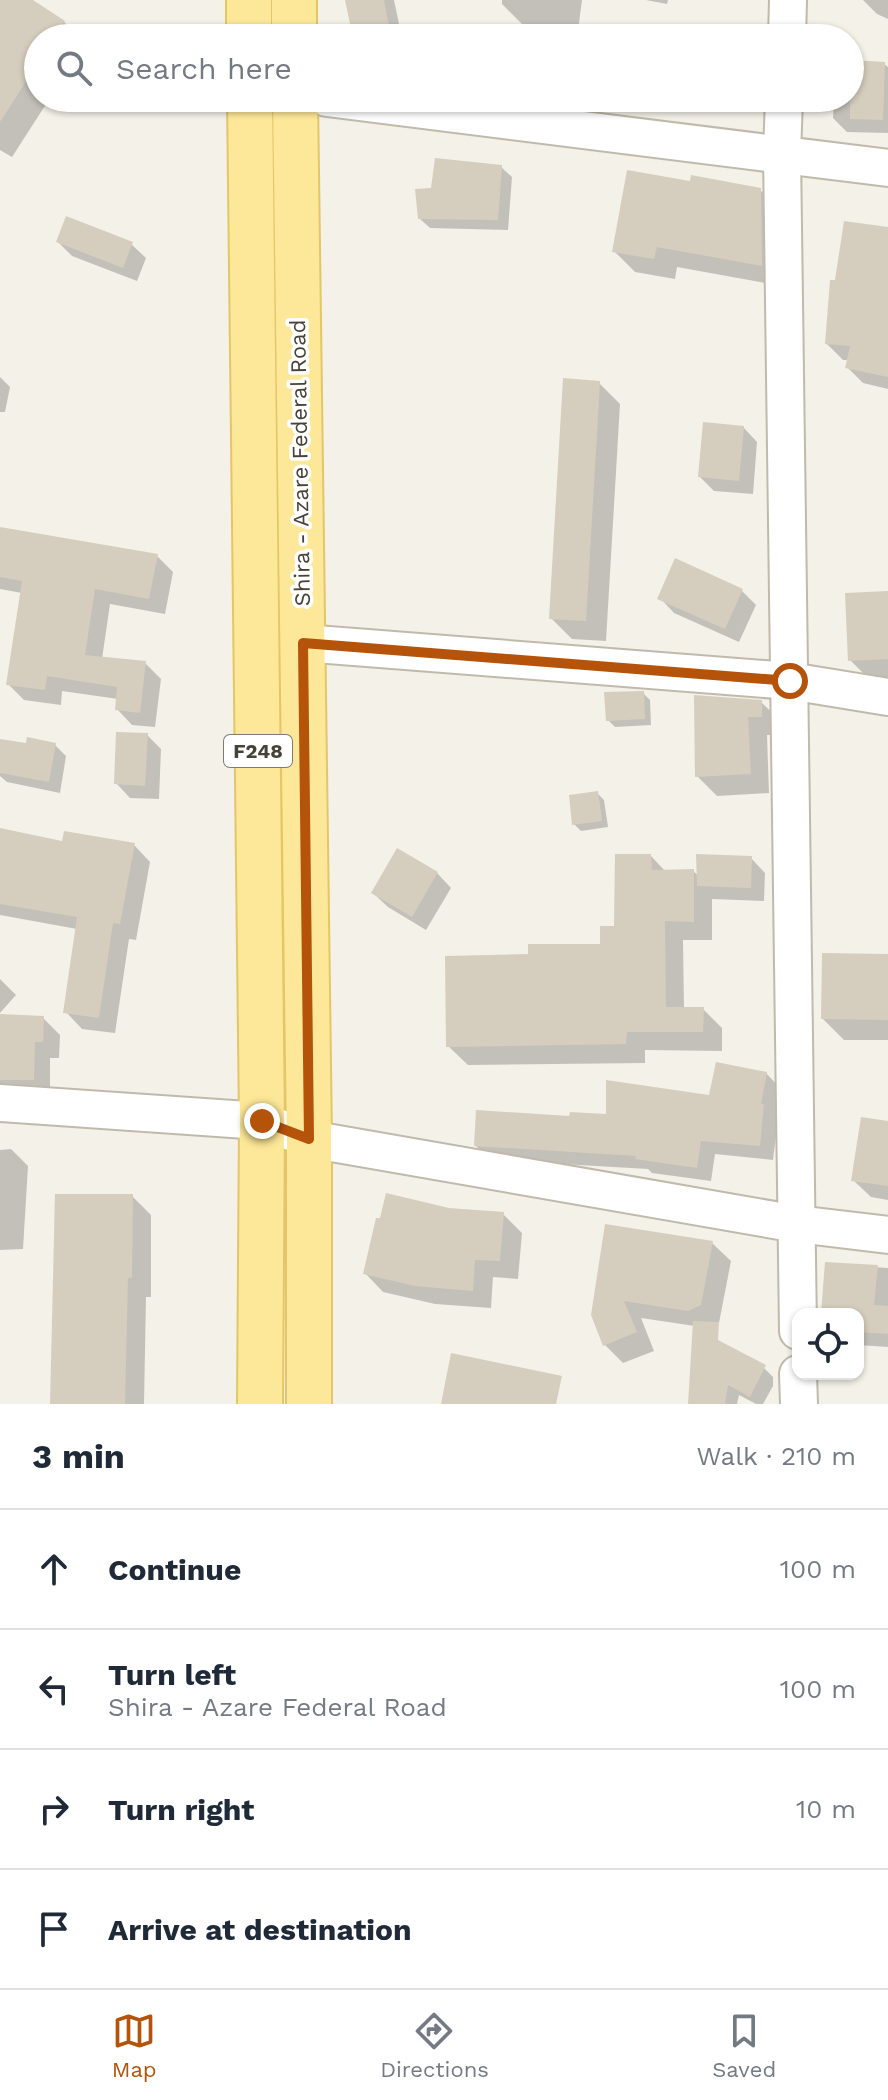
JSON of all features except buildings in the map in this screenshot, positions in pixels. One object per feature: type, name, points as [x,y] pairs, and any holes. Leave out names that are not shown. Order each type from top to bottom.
[{"type":"main road","points":[[249,0],[249,24]]},
{"type":"main road","points":[[294,0],[294,24]]},
{"type":"main road","name":"Shira - Azare Federal Road","points":[[250,112],[262,1121],[260,1404]]},
{"type":"main road","name":"Shira - Azare Federal Road","points":[[295,112],[309,1139],[309,1404]]},
{"type":"street","points":[[787,24],[788,0]]},
{"type":"street","points":[[441,112],[888,168]]},
{"type":"street","points":[[784,112],[798,1308]]},
{"type":"street","points":[[303,643],[790,681],[888,697]]},
{"type":"street","points":[[0,1103],[262,1121],[309,1139],[797,1224],[888,1235]]},
{"type":"street","points":[[798,1380],[799,1404]]},
{"type":"route","points":[[262,1121],[309,1139],[303,643],[790,681]]}]
